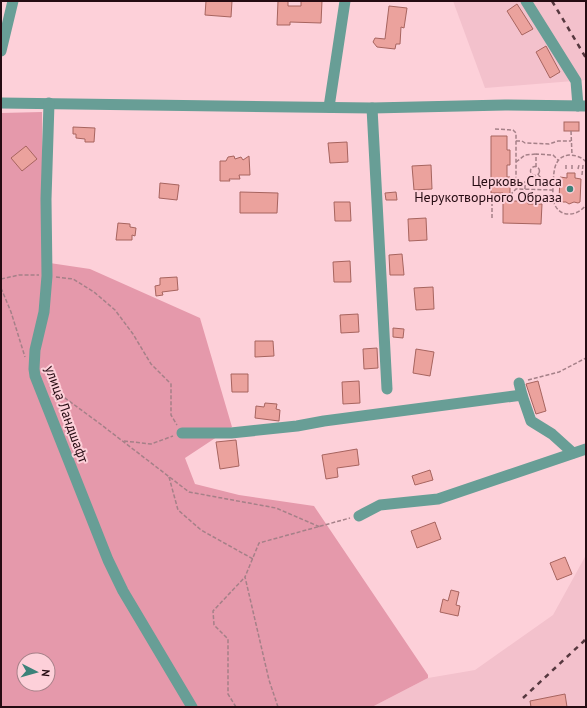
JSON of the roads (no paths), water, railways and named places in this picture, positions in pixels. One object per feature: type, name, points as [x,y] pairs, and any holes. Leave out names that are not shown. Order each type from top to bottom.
[{"type":"street","points":[[1,51],[13,1]]},
{"type":"street","points":[[329,108],[345,1]]},
{"type":"street","points":[[1,103],[329,108],[582,106],[576,81],[526,1]]},
{"type":"street","name":"улица Ландшафт","points":[[49,103],[46,199],[47,276],[44,312],[35,350],[35,376],[108,560],[123,591],[192,707]]},
{"type":"street","points":[[372,108],[387,389]]},
{"type":"street","points":[[519,383],[531,421],[552,434],[573,453]]},
{"type":"street","points":[[182,433],[231,433],[297,426],[324,421],[522,395]]},
{"type":"street","points":[[360,516],[380,505],[438,499],[586,449]]},
{"type":"railway","points":[[552,1],[586,58]]},
{"type":"railway","points":[[523,698],[586,638]]},
{"type":"place","name":"Церковь Спаса Нерукотворного Образа","points":[[570,189]]}]
